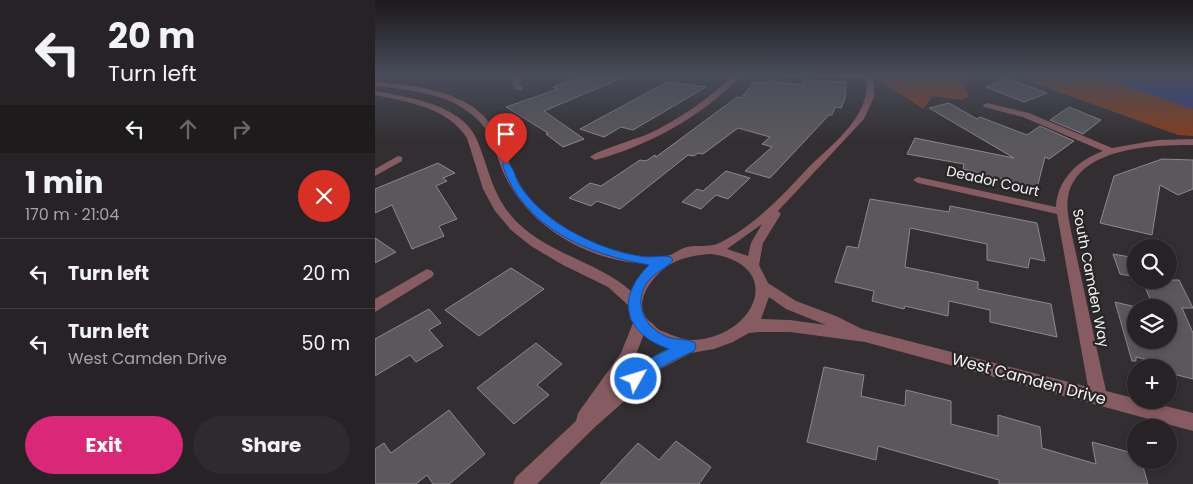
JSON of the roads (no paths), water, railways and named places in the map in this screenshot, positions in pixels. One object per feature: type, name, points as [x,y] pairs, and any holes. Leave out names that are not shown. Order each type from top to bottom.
[{"type":"street","points":[[398,98],[421,102],[451,116],[469,134],[488,189],[499,209],[515,227],[535,243],[552,253],[613,284],[634,302]]},
{"type":"street","points":[[445,98],[470,109],[486,123],[497,138],[511,178],[521,194],[555,226],[582,242],[616,256],[649,261],[667,260],[699,250],[729,252],[752,265],[761,278],[763,286],[760,307],[744,327],[716,342],[689,346],[669,343],[651,335],[640,324],[635,313],[634,302],[637,289],[644,278],[654,268],[667,260]]},
{"type":"street","points":[[595,157],[628,146],[655,134],[712,98]]},
{"type":"street","points":[[715,250],[741,236],[783,201],[862,116],[869,98]]},
{"type":"street","points":[[987,105],[1026,115],[1111,151]]},
{"type":"street","name":"South Camden Way","points":[[1099,397],[1062,212],[1063,194],[1072,177],[1087,163],[1111,151],[1150,143],[1193,142]]},
{"type":"street","points":[[375,173],[398,159]]},
{"type":"street","name":"Deador Court","points":[[918,180],[1062,212]]},
{"type":"street","points":[[752,265],[757,243],[783,201]]},
{"type":"street","points":[[375,306],[427,274]]},
{"type":"street","name":"West Camden Drive","points":[[763,286],[791,305],[831,320],[865,336]]},
{"type":"street","points":[[576,432],[627,357],[640,324]]},
{"type":"street","name":"West Camden Drive","points":[[744,327],[763,324],[784,325],[865,336],[1193,422]]},
{"type":"street","points":[[523,484],[576,432],[647,369],[689,346]]},
{"type":"water","points":[[1160,98],[1193,98],[1193,109]]}]
